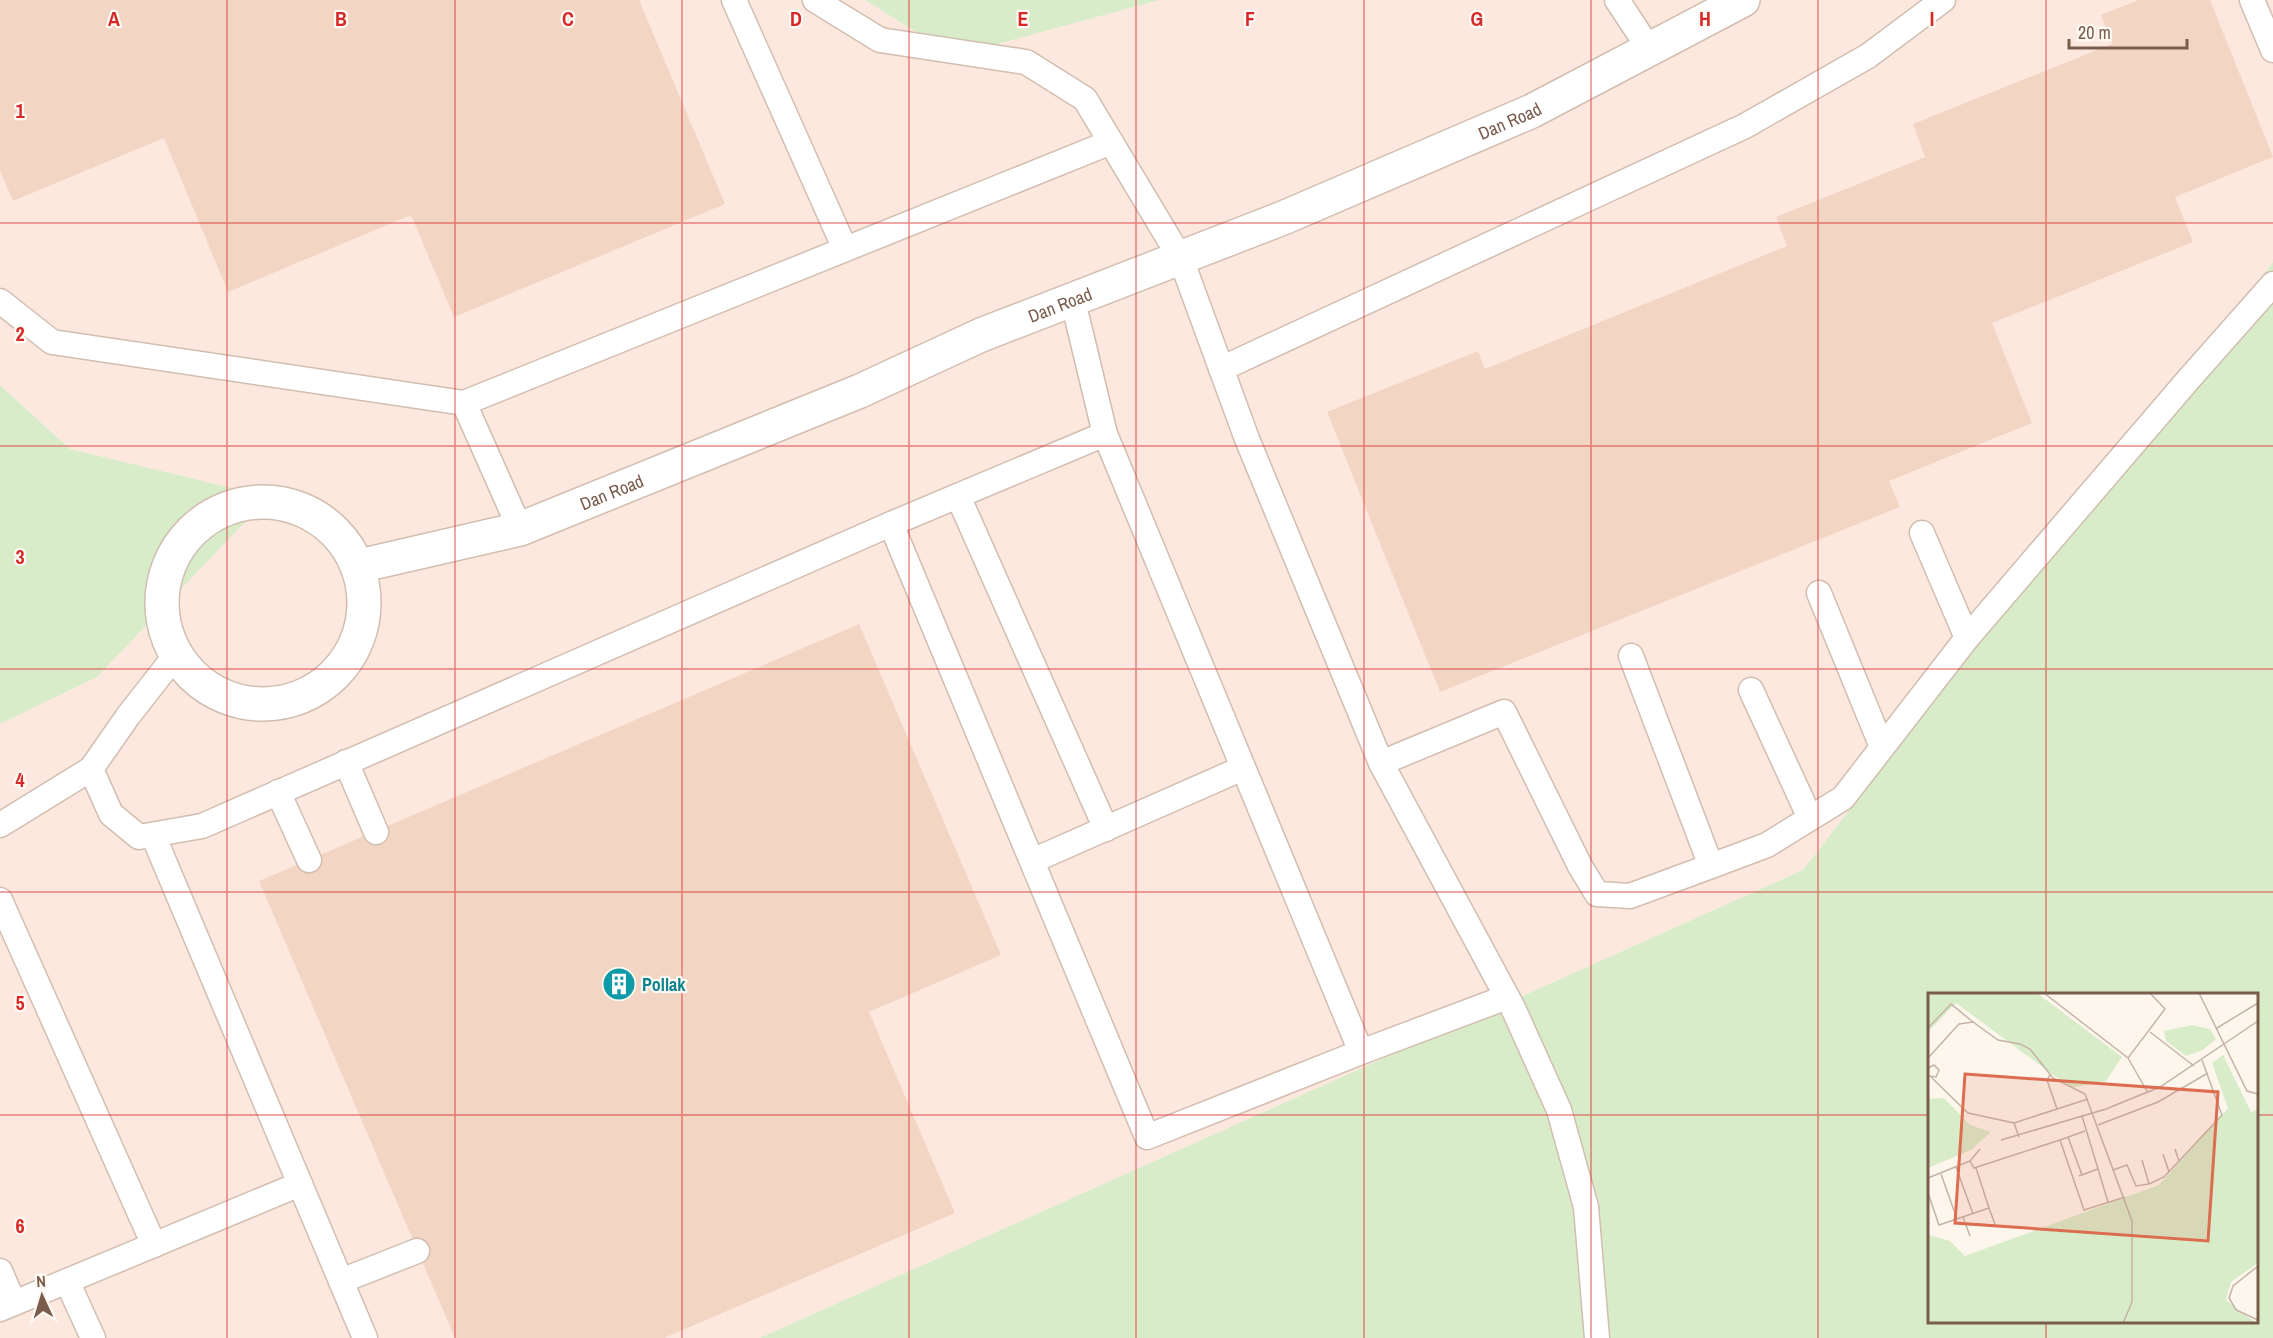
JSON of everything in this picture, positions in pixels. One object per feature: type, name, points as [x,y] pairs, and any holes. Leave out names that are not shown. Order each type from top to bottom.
[{"type":"street","name":"Dan Road","points":[[359,566],[520,529],[860,391],[981,335],[1283,218],[1532,111],[1743,0]]},
{"type":"street","points":[[276,502],[307,511],[334,530],[359,566],[364,588],[363,623],[351,656],[328,682],[297,700],[263,705],[229,699],[198,682],[175,656],[163,625],[161,593],[170,562],[187,535],[213,515],[243,504],[276,502]]},
{"type":"lane","points":[[734,0],[845,249]]},
{"type":"lane","points":[[815,0],[880,40],[1026,62],[1085,99],[1181,259],[1247,440],[1381,763],[1507,997],[1559,1110],[1586,1207],[1597,1338]]},
{"type":"lane","points":[[1617,0],[1650,50]]},
{"type":"lane","points":[[1221,369],[1745,126],[1868,56],[1943,0]]},
{"type":"lane","points":[[2252,0],[2273,50]]},
{"type":"lane","points":[[0,301],[52,342],[464,403],[1111,142]]},
{"type":"lane","points":[[1381,763],[1504,712],[1580,866],[1597,894],[1630,896],[1767,845],[1843,798],[1967,639],[2180,388],[2273,284]]},
{"type":"lane","points":[[1073,301],[1105,434],[1361,1052]]},
{"type":"lane","points":[[464,403],[520,529]]},
{"type":"lane","points":[[91,769],[111,814],[139,837],[202,826],[891,524],[1105,434]]},
{"type":"lane","points":[[958,496],[1106,829]]},
{"type":"lane","points":[[891,524],[1147,1137],[1507,997]]},
{"type":"lane","points":[[1922,533],[1967,639]]},
{"type":"lane","points":[[1818,593],[1882,747]]},
{"type":"lane","points":[[0,825],[91,769],[128,716],[175,656]]},
{"type":"lane","points":[[1631,656],[1711,866]]},
{"type":"lane","points":[[1751,690],[1810,818]]},
{"type":"lane","points":[[346,762],[376,832]]},
{"type":"lane","points":[[1032,861],[1243,768]]},
{"type":"lane","points":[[278,792],[309,860]]},
{"type":"lane","points":[[153,835],[365,1338]]},
{"type":"lane","points":[[0,900],[154,1245]]},
{"type":"lane","points":[[0,1271],[7,1306],[300,1184]]},
{"type":"lane","points":[[341,1281],[417,1251]]},
{"type":"lane","points":[[67,1281],[93,1338]]},
{"type":"shaded area","points":[[0,0],[865,0],[954,56],[1159,0],[2273,0],[2273,262],[1803,870],[760,1338],[0,1338],[0,724],[97,677],[268,497],[70,449],[0,385]]},
{"type":"green space","points":[[865,0],[1159,0],[954,56]]},
{"type":"green space","points":[[2273,262],[2273,1338],[760,1338],[1803,870]]},
{"type":"green space","points":[[0,385],[70,449],[269,497],[97,677],[0,724]]},
{"type":"building","points":[[0,0],[639,0],[725,204],[454,317],[411,215],[228,292],[164,138],[13,201],[0,171]]},
{"type":"building","points":[[2138,0],[2210,0],[2273,157],[2175,197],[2193,242],[1992,323],[2032,423],[1889,481],[1900,507],[1440,692],[1327,412],[1478,351],[1485,369],[1787,246],[1776,217],[1925,157],[1913,124],[2112,44],[2101,15]]},
{"type":"building","name":"Pollak","points":[[859,624],[1001,955],[869,1012],[955,1213],[664,1338],[455,1338],[259,881]]},
{"type":"place","name":"Pollak","points":[[619,984]]}]
